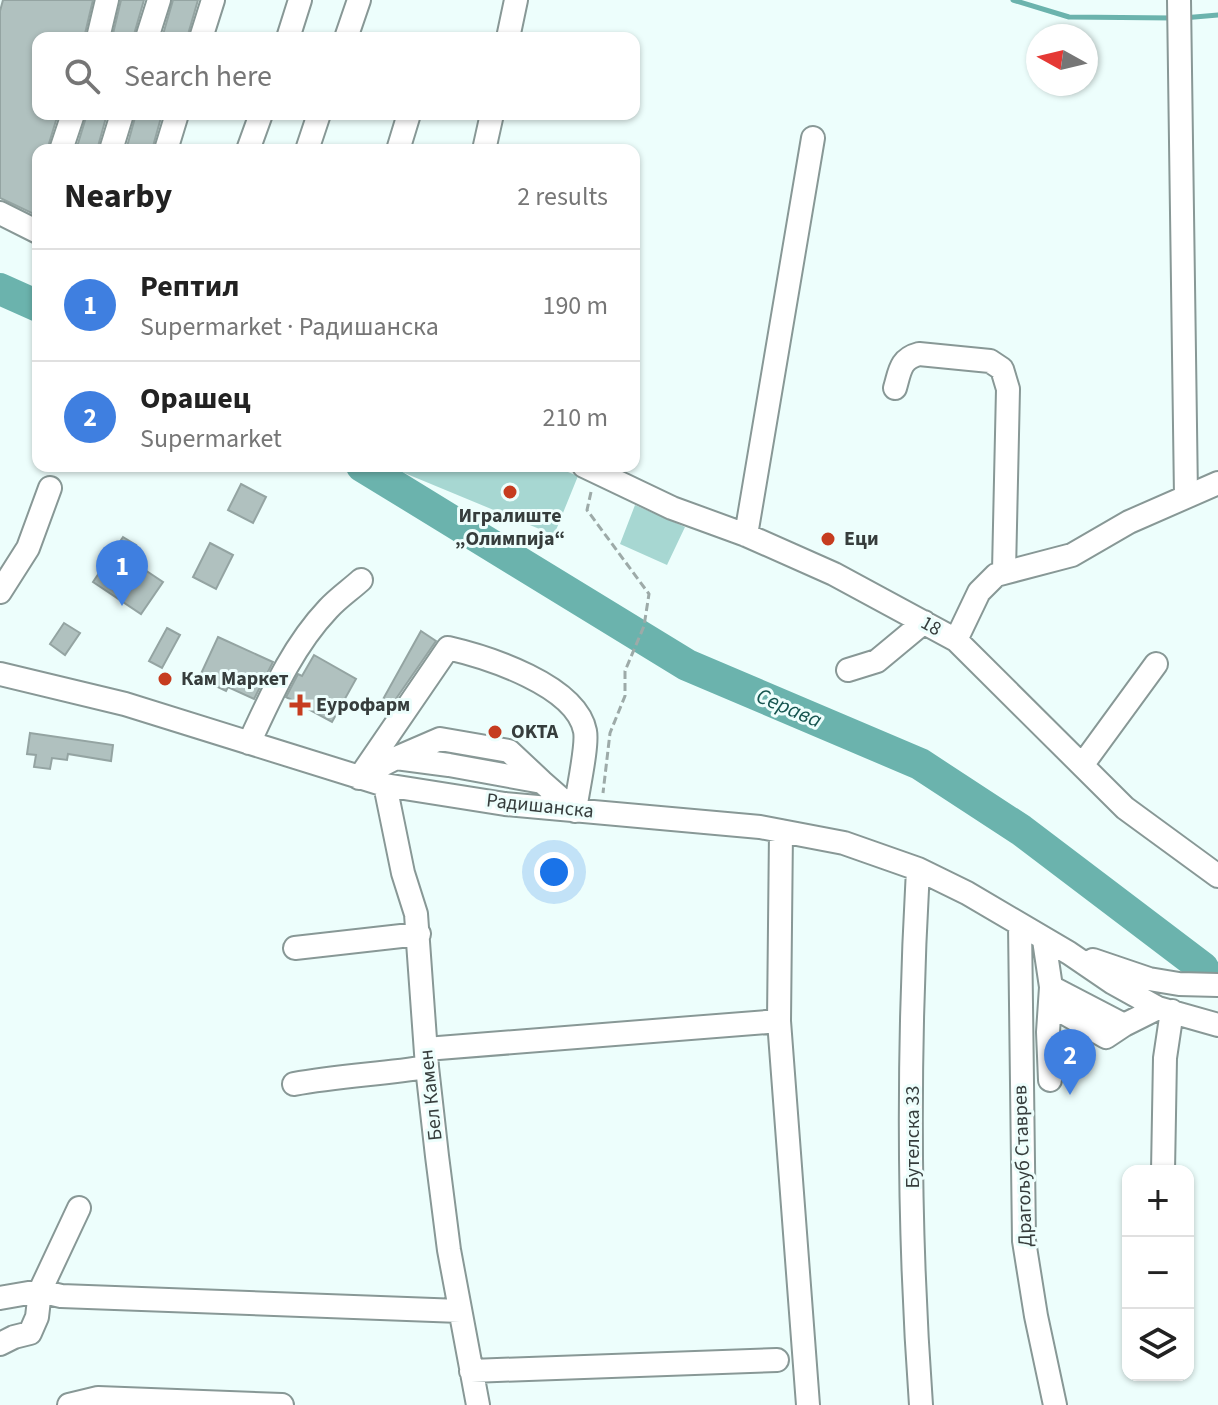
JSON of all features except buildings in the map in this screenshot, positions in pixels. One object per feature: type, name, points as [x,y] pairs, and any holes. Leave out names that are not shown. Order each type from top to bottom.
[{"type":"street","points":[[99,32],[107,0]]},
{"type":"street","points":[[149,32],[159,0]]},
{"type":"street","points":[[203,32],[213,0]]},
{"type":"street","points":[[290,32],[300,0]]},
{"type":"street","points":[[348,32],[359,0]]},
{"type":"street","points":[[509,32],[516,0]]},
{"type":"street","points":[[1179,0],[1186,496]]},
{"type":"street","points":[[63,144],[71,120]]},
{"type":"street","points":[[113,144],[120,120]]},
{"type":"street","points":[[168,144],[175,120]]},
{"type":"street","points":[[250,144],[259,120]]},
{"type":"street","points":[[309,144],[317,120]]},
{"type":"street","points":[[400,144],[407,120]]},
{"type":"street","points":[[485,144],[491,120]]},
{"type":"street","points":[[746,535],[813,138]]},
{"type":"street","points":[[0,213],[32,225]]},
{"type":"street","points":[[895,388],[902,363],[909,356],[919,354],[990,361],[1002,369],[1008,389],[1004,571]]},
{"type":"street","name":"18","points":[[591,474],[746,535],[834,574],[956,640],[1125,808],[1218,876]]},
{"type":"street","points":[[956,640],[979,592],[996,575],[1072,555],[1129,522],[1218,483]]},
{"type":"street","points":[[0,592],[28,548],[50,488]]},
{"type":"street","points":[[249,743],[273,690],[301,642],[329,608],[361,580]]},
{"type":"street","points":[[848,670],[877,661],[924,622]]},
{"type":"street","points":[[359,778],[448,648],[476,654],[522,673],[569,701],[586,732],[575,811]]},
{"type":"street","points":[[1083,764],[1156,664]]},
{"type":"street","name":"Радишанска","points":[[0,674],[125,704],[385,785],[505,804],[781,831],[844,843],[918,869],[967,893],[1069,953],[1113,983],[1173,1012],[1216,1028]]},
{"type":"street","points":[[359,778],[396,758],[542,782],[575,811]]},
{"type":"street","name":"Бел Камен","points":[[385,785],[419,934],[426,1058],[447,1235],[478,1405]]},
{"type":"street","points":[[781,831],[779,1021],[808,1405]]},
{"type":"street","name":"Бутелска 33","points":[[918,869],[912,1026],[913,1272],[921,1405]]},
{"type":"street","name":"Драгољуб Ставрев","points":[[1020,925],[1024,1241],[1055,1405]]},
{"type":"street","points":[[295,948],[419,934]]},
{"type":"street","points":[[1044,940],[1051,987],[1059,1010],[1106,1037],[1124,1025],[1173,1012],[1212,984]]},
{"type":"street","name":"Радишанска","points":[[1069,953],[1149,979],[1179,984],[1212,984]]},
{"type":"street","points":[[1050,1080],[1048,1032],[1051,987]]},
{"type":"street","points":[[1163,1165],[1165,1058],[1173,1012]]},
{"type":"street","points":[[294,1084],[339,1076],[385,1073],[426,1058],[779,1021]]},
{"type":"street","points":[[0,1344],[30,1333],[37,1317],[40,1291],[79,1208]]},
{"type":"street","points":[[0,1298],[40,1291],[77,1296],[460,1311]]},
{"type":"street","points":[[471,1371],[777,1360]]},
{"type":"street","points":[[69,1405],[98,1398],[282,1405]]},
{"type":"path","points":[[591,474],[587,510],[649,594],[644,626],[625,671],[625,696],[610,733],[600,813]]},
{"type":"shaded area","name":"Игралиште „Олимпија“","points":[[402,472],[568,472],[578,476],[554,535]]},
{"type":"shaded area","points":[[635,505],[685,527],[667,565],[620,544]]},
{"type":"waterway","points":[[1013,0],[1069,17],[1173,18]]},
{"type":"waterway","points":[[1183,18],[1218,15]]},
{"type":"waterway","name":"Серава","points":[[0,289],[32,303]]},
{"type":"waterway","name":"Серава","points":[[372,472],[687,665],[920,764],[1021,830],[1203,968]]},
{"type":"place","name":"Игралиште „Олимпија“","points":[[510,492]]},
{"type":"place","name":"Еци","points":[[828,539]]},
{"type":"place","name":"Рептил","points":[[122,606]]},
{"type":"place","name":"Кам Маркет","points":[[165,679]]},
{"type":"place","name":"Еурофарм","points":[[300,705]]},
{"type":"place","name":"OKTA","points":[[495,732]]},
{"type":"place","name":"Орашец","points":[[1070,1095]]}]
